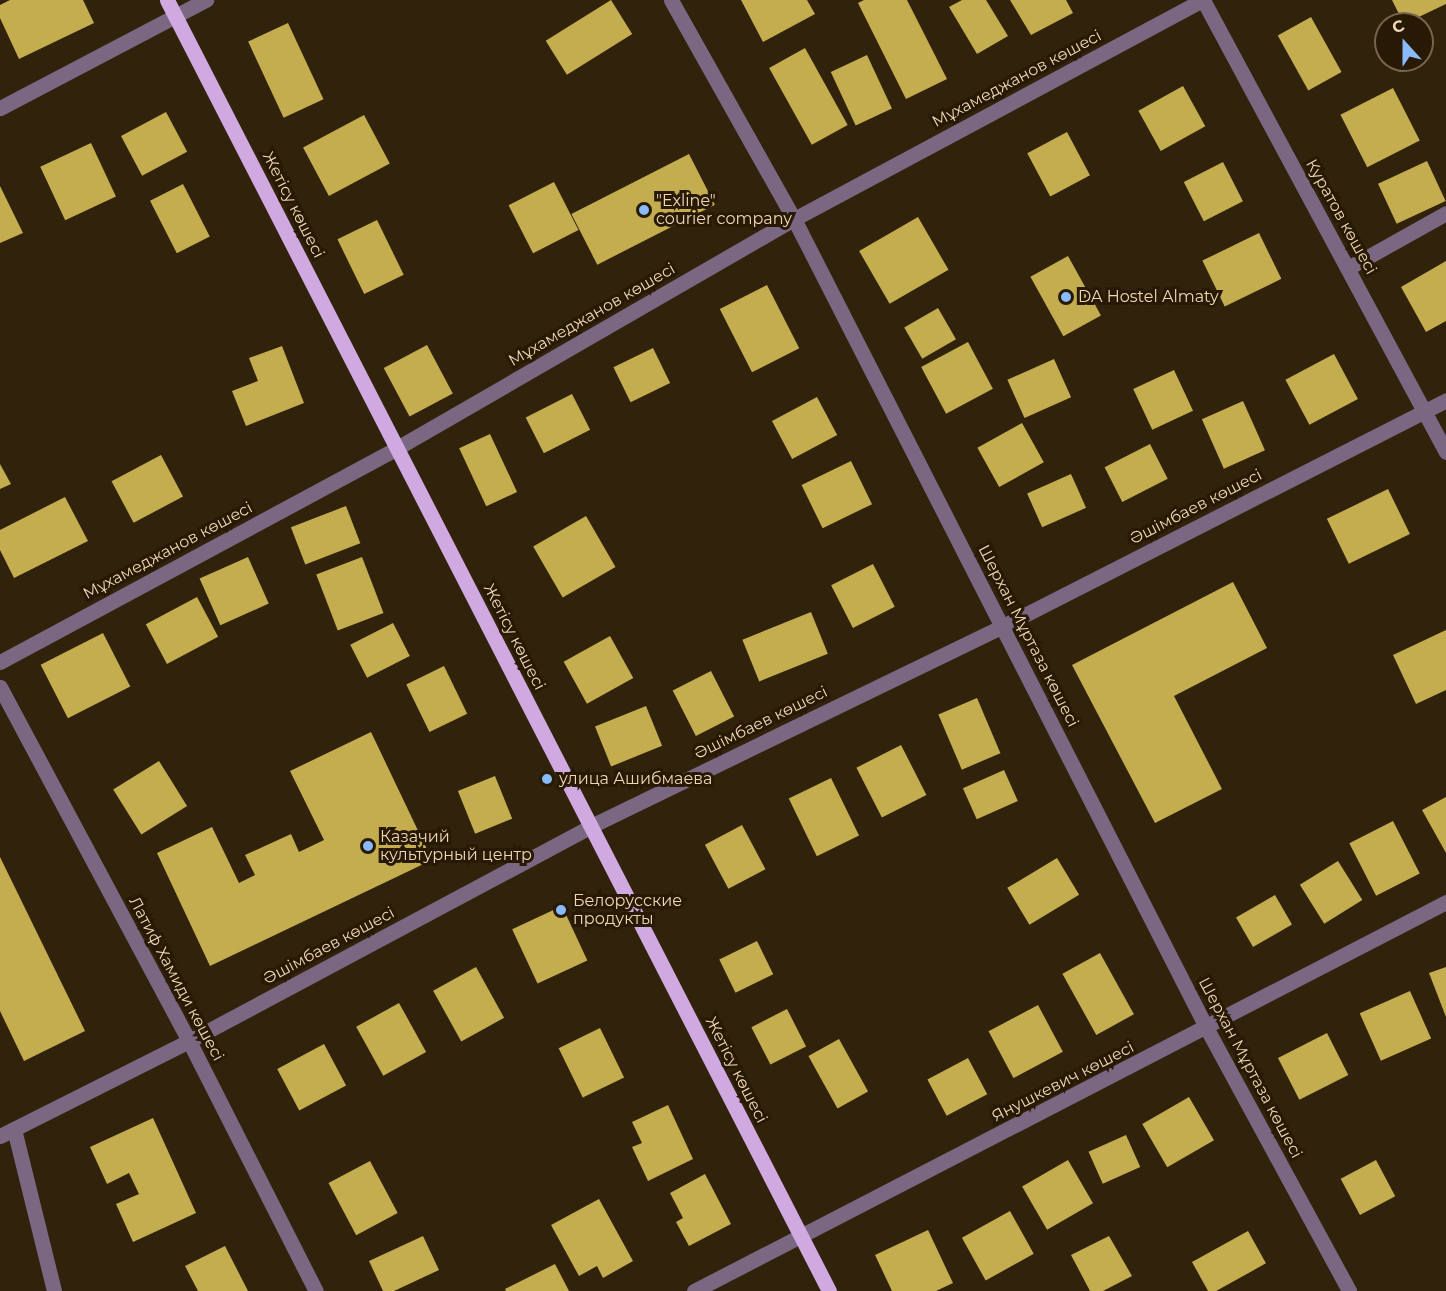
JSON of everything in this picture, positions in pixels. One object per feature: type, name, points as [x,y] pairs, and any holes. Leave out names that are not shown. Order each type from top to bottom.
[{"type":"main road","name":"Жетісу көшесі","points":[[167,0],[830,1291]]},
{"type":"street","points":[[0,108],[206,0]]},
{"type":"street","name":"Шерхан Мұртаза көшесі","points":[[671,0],[794,219],[1208,1029],[1348,1291]]},
{"type":"street","name":"Мұхамеджанов көшесі","points":[[0,662],[397,448],[794,219],[1202,0]]},
{"type":"street","name":"Куратов көшесі","points":[[1202,0],[1446,452]]},
{"type":"street","points":[[1348,268],[1446,213]]},
{"type":"street","name":"Әшімбаев көшесі","points":[[0,1136],[189,1041],[591,826],[1003,626],[1446,400]]},
{"type":"street","name":"Латиф Хамиди көшесі","points":[[0,687],[189,1041],[316,1291]]},
{"type":"street","name":"Янушкевич көшесі","points":[[694,1291],[1208,1029],[1446,902]]},
{"type":"street","points":[[14,1128],[54,1291]]},
{"type":"building","points":[[10,0],[83,0],[94,23],[19,59],[0,18],[0,5]]},
{"type":"building","points":[[611,0],[632,34],[567,75],[546,41]]},
{"type":"building","points":[[741,0],[807,0],[815,14],[763,42]]},
{"type":"building","points":[[864,0],[907,0],[947,79],[906,99],[858,3]]},
{"type":"building","points":[[962,0],[986,0],[1008,36],[977,54],[949,7]]},
{"type":"building","points":[[1010,0],[1066,0],[1073,13],[1031,35]]},
{"type":"building","points":[[1392,0],[1446,0],[1446,4],[1429,12],[1398,12]]},
{"type":"building","points":[[1311,17],[1342,72],[1308,91],[1278,35]]},
{"type":"building","points":[[288,23],[323,99],[284,118],[248,42]]},
{"type":"building","points":[[805,48],[848,125],[812,145],[769,68]]},
{"type":"building","points":[[867,55],[892,108],[856,125],[831,72]]},
{"type":"building","points":[[1183,86],[1205,126],[1161,151],[1138,111]]},
{"type":"building","points":[[1393,88],[1420,141],[1367,167],[1340,115]]},
{"type":"building","points":[[166,112],[187,152],[142,176],[121,136]]},
{"type":"building","points":[[364,115],[390,164],[329,196],[303,147]]},
{"type":"building","points":[[1067,132],[1090,175],[1050,196],[1027,153]]},
{"type":"building","points":[[91,143],[116,196],[65,220],[40,167]]},
{"type":"building","name":"\"Exline\" courier company","points":[[689,154],[715,205],[597,265],[571,214]]},
{"type":"building","points":[[1427,161],[1446,201],[1397,224],[1378,184]]},
{"type":"building","points":[[1223,162],[1243,201],[1204,221],[1184,182]]},
{"type":"building","points":[[554,182],[579,230],[533,253],[509,205]]},
{"type":"building","points":[[183,184],[210,237],[177,253],[150,201]]},
{"type":"building","points":[[0,186],[23,233],[0,243]]},
{"type":"building","points":[[918,217],[948,270],[890,304],[859,251]]},
{"type":"building","points":[[377,220],[404,275],[364,294],[337,239]]},
{"type":"building","points":[[1259,233],[1281,279],[1225,306],[1202,261]]},
{"type":"building","name":"DA Hostel Almaty","points":[[1068,256],[1101,315],[1063,336],[1030,277]]},
{"type":"building","points":[[1446,261],[1446,321],[1426,332],[1401,287]]},
{"type":"building","points":[[767,285],[799,348],[752,372],[720,309]]},
{"type":"building","points":[[938,308],[956,339],[922,359],[904,328]]},
{"type":"building","points":[[968,342],[993,389],[946,414],[921,367]]},
{"type":"building","points":[[427,345],[453,394],[410,417],[384,368]]},
{"type":"building","points":[[282,346],[304,403],[246,426],[232,391],[258,381],[249,358]]},
{"type":"building","points":[[653,348],[670,383],[631,402],[613,367]]},
{"type":"building","points":[[1334,354],[1358,399],[1309,425],[1285,380]]},
{"type":"building","points":[[1054,359],[1071,397],[1024,418],[1007,380]]},
{"type":"building","points":[[1174,370],[1193,411],[1152,430],[1133,389]]},
{"type":"building","points":[[572,394],[590,430],[544,453],[526,418]]},
{"type":"building","points":[[817,397],[837,435],[792,459],[772,421]]},
{"type":"building","points":[[1243,401],[1265,450],[1224,469],[1202,419]]},
{"type":"building","points":[[1022,423],[1044,462],[999,487],[977,448]]},
{"type":"building","points":[[490,434],[517,492],[486,506],[459,448]]},
{"type":"building","points":[[1150,444],[1168,479],[1122,502],[1105,467]]},
{"type":"building","points":[[161,455],[183,496],[134,523],[112,481]]},
{"type":"building","points":[[851,461],[872,504],[823,528],[802,485]]},
{"type":"building","points":[[0,464],[11,484],[0,489]]},
{"type":"building","points":[[1071,474],[1086,508],[1042,527],[1027,494]]},
{"type":"building","points":[[1388,489],[1410,534],[1349,564],[1327,519]]},
{"type":"building","points":[[65,497],[88,541],[14,578],[0,550],[0,530]]},
{"type":"building","points":[[346,506],[360,543],[305,564],[291,527]]},
{"type":"building","points":[[586,516],[616,567],[563,598],[533,546]]},
{"type":"building","points":[[248,557],[269,604],[220,625],[200,579]]},
{"type":"building","points":[[362,557],[384,613],[338,631],[316,575]]},
{"type":"building","points":[[873,564],[895,607],[853,628],[831,585]]},
{"type":"building","points":[[1233,582],[1267,648],[1174,696],[1222,789],[1155,823],[1072,665]]},
{"type":"building","points":[[197,597],[218,637],[167,664],[146,624]]},
{"type":"building","points":[[811,612],[828,654],[759,681],[742,640]]},
{"type":"building","points":[[393,623],[410,656],[367,678],[350,645]]},
{"type":"building","points":[[1446,630],[1446,690],[1416,704],[1393,655]]},
{"type":"building","points":[[103,633],[130,686],[68,718],[41,665]]},
{"type":"building","points":[[610,636],[633,678],[587,704],[564,662]]},
{"type":"building","points":[[444,666],[467,714],[429,732],[406,684]]},
{"type":"building","points":[[711,671],[734,716],[696,736],[673,691]]},
{"type":"building","points":[[977,698],[1000,753],[962,770],[938,714]]},
{"type":"building","points":[[646,706],[662,746],[611,766],[595,727]]},
{"type":"building","name":"Казачий культурный центр","points":[[371,732],[432,860],[210,966],[157,853],[212,827],[239,883],[255,875],[245,855],[291,834],[299,852],[324,840],[290,771]]},
{"type":"building","points":[[901,745],[926,795],[882,818],[856,768]]},
{"type":"building","points":[[159,761],[187,806],[141,835],[113,790]]},
{"type":"building","points":[[1004,770],[1018,801],[977,819],[963,788]]},
{"type":"building","points":[[495,776],[512,819],[475,834],[458,791]]},
{"type":"building","points":[[831,778],[859,836],[817,856],[789,799]]},
{"type":"building","points":[[1446,797],[1446,853],[1422,810]]},
{"type":"building","points":[[1393,821],[1420,874],[1376,896],[1349,843]]},
{"type":"building","points":[[742,825],[765,869],[728,889],[705,845]]},
{"type":"building","points":[[0,857],[85,1031],[24,1061],[0,1011]]},
{"type":"building","points":[[1057,858],[1079,895],[1029,925],[1007,888]]},
{"type":"building","points":[[1338,861],[1362,900],[1324,924],[1300,885]]},
{"type":"building","points":[[1275,895],[1292,924],[1253,947],[1236,917]]},
{"type":"building","points":[[562,906],[587,960],[538,984],[512,929]]},
{"type":"building","points":[[757,941],[773,974],[735,993],[719,959]]},
{"type":"building","points":[[1100,953],[1134,1014],[1096,1035],[1062,974]]},
{"type":"building","points":[[476,967],[504,1018],[461,1041],[433,991]]},
{"type":"building","points":[[1446,967],[1446,1017],[1429,973]]},
{"type":"building","points":[[1410,991],[1431,1039],[1381,1061],[1360,1013]]},
{"type":"building","points":[[399,1003],[426,1052],[383,1076],[356,1027]]},
{"type":"building","points":[[1038,1005],[1063,1052],[1013,1078],[989,1031]]},
{"type":"building","points":[[787,1009],[806,1046],[770,1065],[751,1027]]},
{"type":"building","points":[[600,1028],[624,1077],[583,1098],[559,1048]]},
{"type":"building","points":[[1327,1033],[1348,1075],[1299,1100],[1278,1058]]},
{"type":"building","points":[[839,1039],[868,1091],[837,1108],[808,1056]]},
{"type":"building","points":[[324,1044],[346,1085],[299,1110],[277,1069]]},
{"type":"building","points":[[968,1058],[987,1094],[947,1116],[927,1080]]},
{"type":"building","points":[[1189,1097],[1214,1140],[1167,1167],[1142,1124]]},
{"type":"building","points":[[668,1105],[693,1159],[648,1181],[632,1147],[642,1143],[632,1122]]},
{"type":"building","points":[[153,1118],[196,1213],[133,1242],[116,1204],[139,1194],[129,1173],[107,1184],[90,1147]]},
{"type":"building","points":[[1126,1135],[1140,1167],[1103,1184],[1089,1152]]},
{"type":"building","points":[[1068,1160],[1093,1203],[1047,1230],[1022,1186]]},
{"type":"building","points":[[1376,1160],[1395,1196],[1360,1215],[1341,1179]]},
{"type":"building","points":[[370,1161],[398,1213],[356,1235],[329,1183]]},
{"type":"building","points":[[705,1174],[731,1224],[689,1246],[676,1222],[683,1218],[670,1193]]},
{"type":"building","points":[[599,1199],[633,1261],[603,1278],[597,1266],[579,1276],[551,1225]]},
{"type":"building","points":[[1010,1211],[1034,1254],[986,1281],[962,1238]]},
{"type":"building","points":[[928,1230],[953,1283],[936,1291],[892,1291],[875,1255]]},
{"type":"building","points":[[1248,1231],[1266,1263],[1216,1291],[1208,1291],[1192,1262]]},
{"type":"building","points":[[423,1236],[439,1270],[394,1291],[383,1291],[369,1261]]},
{"type":"building","points":[[1109,1236],[1132,1276],[1103,1291],[1090,1291],[1071,1255]]},
{"type":"building","points":[[225,1246],[248,1291],[198,1291],[185,1266]]},
{"type":"building","points":[[555,1264],[569,1291],[506,1291],[505,1289]]},
{"type":"place","name":"\"Exline\" courier company","points":[[644,210]]},
{"type":"place","name":"DA Hostel Almaty","points":[[1066,297]]},
{"type":"place","name":"улица Ашибмаева","points":[[547,779]]},
{"type":"place","name":"Казачий культурный центр","points":[[368,846]]},
{"type":"place","name":"Белорусские продукты","points":[[561,910]]}]
